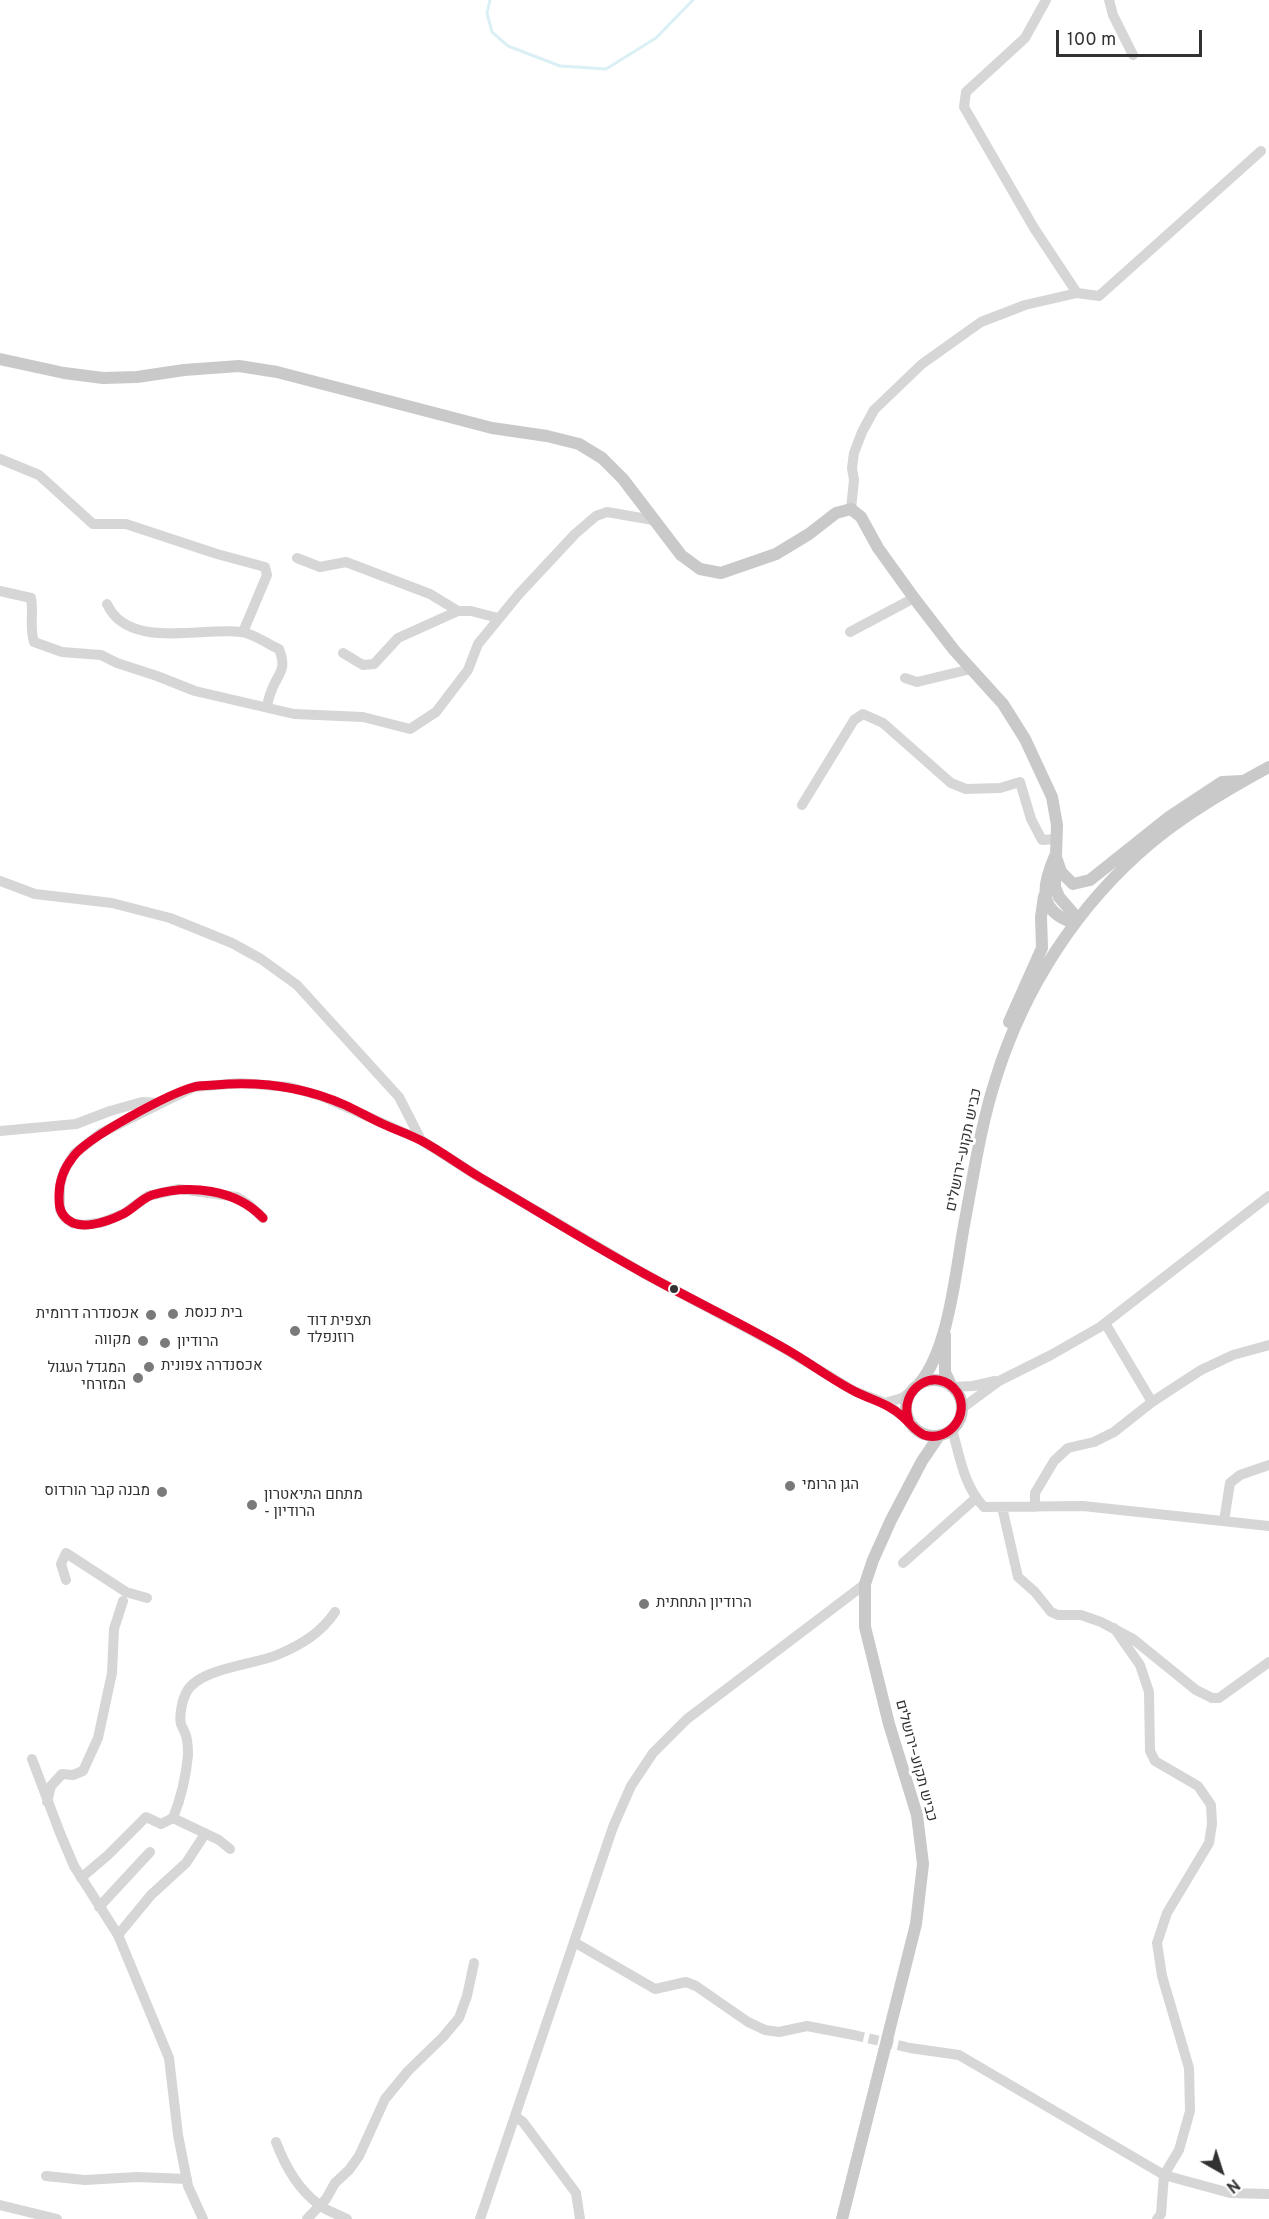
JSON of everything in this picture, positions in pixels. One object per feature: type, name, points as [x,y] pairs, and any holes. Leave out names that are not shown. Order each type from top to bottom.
[{"type":"main road","points":[[0,359],[64,373],[103,378],[137,377],[184,370],[239,366],[277,372],[492,428],[547,436],[579,444],[602,458],[623,479],[681,555],[700,569],[722,573],[776,554],[809,534],[836,513],[851,509],[861,517],[878,549],[914,598],[971,669],[1003,704],[1042,772],[1052,797],[1056,825],[1055,886],[1059,897],[1072,912],[1074,923],[1061,919],[1051,909],[1044,896]]},
{"type":"main road","name":"כביש תקוע–ירושלים","points":[[952,1387],[945,1372],[945,1328],[980,1138],[996,1077],[1020,1018],[1044,970],[1074,923],[1113,878],[1152,842],[1244,780],[1269,767]]},
{"type":"main road","points":[[1055,856],[1061,872],[1073,884],[1090,880],[1178,811],[1222,782],[1244,780]]},
{"type":"main road","points":[[1005,1054],[1004,1034],[1042,948],[1041,917],[1046,876],[1055,856]]},
{"type":"main road","name":"כביש תקוע–ירושלים","points":[[916,1387],[927,1375],[945,1328]]},
{"type":"main road","points":[[937,1380],[952,1387],[957,1393],[962,1409],[960,1418],[952,1430],[939,1436],[927,1436],[920,1433],[909,1422],[906,1406],[916,1387],[937,1380]]},
{"type":"main road","points":[[920,1433],[922,1461]]},
{"type":"main road","name":"כביש תקוע–ירושלים","points":[[842,2219],[916,1924],[924,1864],[917,1815],[889,1724],[865,1626],[865,1584],[891,1520],[922,1461],[939,1436]]},
{"type":"street","points":[[1046,0],[1025,38],[966,92],[964,107],[1034,228],[1077,293]]},
{"type":"street","points":[[1109,0],[1113,15],[1133,55]]},
{"type":"street","points":[[851,509],[854,453],[862,432],[874,410],[922,364],[981,322],[1025,305],[1077,293],[1099,296],[1261,151]]},
{"type":"street","points":[[0,459],[39,475],[93,524],[126,524],[217,554],[266,567],[267,575],[243,632]]},
{"type":"street","points":[[0,591],[32,598],[34,610],[30,630],[34,642],[44,647],[62,652],[101,655],[195,692],[294,714],[363,717],[410,729],[436,712],[468,670],[478,644],[498,618],[574,534],[596,516],[607,512],[653,520]]},
{"type":"street","points":[[297,558],[320,567],[346,562],[430,594],[458,611]]},
{"type":"street","points":[[850,632],[914,598]]},
{"type":"street","points":[[107,604],[112,614],[134,630],[158,633],[243,632],[279,649],[284,661],[281,676],[271,689],[267,707]]},
{"type":"street","points":[[343,653],[363,665],[374,664],[398,638],[458,611],[471,611],[498,618]]},
{"type":"street","points":[[905,678],[917,682],[971,669]]},
{"type":"street","points":[[802,805],[854,720],[863,714],[884,723],[951,783],[966,789],[1000,788],[1020,782],[1031,819],[1042,840],[1056,839]]},
{"type":"street","points":[[0,880],[5,884],[35,894],[112,903],[170,918],[232,943],[261,959],[297,986],[399,1097],[421,1140]]},
{"type":"street","points":[[263,1218],[237,1197],[179,1189],[148,1196],[123,1214],[84,1226],[72,1223],[60,1210],[60,1185],[64,1171],[74,1154],[101,1133],[194,1087],[240,1083],[289,1088],[347,1106],[421,1140],[643,1273],[780,1346],[854,1391],[885,1403],[909,1422]]},
{"type":"street","points":[[0,1131],[76,1124],[142,1102],[159,1103]]},
{"type":"street","points":[[962,1409],[999,1381],[1051,1355],[1105,1323],[1269,1196]]},
{"type":"street","points":[[1105,1323],[1152,1402]]},
{"type":"street","points":[[1035,1507],[1035,1493],[1054,1461],[1068,1448],[1094,1442],[1114,1432],[1152,1402],[1201,1370],[1233,1355],[1269,1345]]},
{"type":"street","points":[[952,1387],[999,1381]]},
{"type":"street","points":[[885,1403],[902,1398],[916,1387]]},
{"type":"street","points":[[952,1430],[963,1472],[976,1498],[984,1507],[1083,1506],[1269,1526]]},
{"type":"street","points":[[1224,1521],[1230,1483],[1240,1475],[1269,1465]]},
{"type":"street","points":[[903,1563],[976,1498]]},
{"type":"street","points":[[1002,1507],[1015,1571],[1024,1584],[1035,1592],[1051,1612],[1058,1615],[1089,1617],[1114,1628],[1133,1639],[1196,1690],[1212,1698],[1219,1698],[1269,1662]]},
{"type":"street","points":[[66,1580],[61,1564],[66,1553],[126,1592],[147,1598]]},
{"type":"street","points":[[480,2219],[613,1827],[631,1786],[653,1753],[687,1719],[865,1584]]},
{"type":"street","points":[[47,1802],[51,1786],[62,1774],[74,1775],[83,1771],[98,1738],[112,1673],[114,1629],[123,1601]]},
{"type":"street","points":[[81,1878],[146,1817],[161,1824],[173,1818],[185,1779],[188,1755],[186,1733],[181,1724],[182,1705],[187,1690],[201,1678],[252,1663],[294,1647],[326,1625],[335,1612]]},
{"type":"street","points":[[1114,1628],[1140,1665],[1149,1692],[1150,1751],[1155,1761],[1198,1786],[1211,1805],[1212,1824],[1209,1843],[1167,1913],[1157,1943],[1162,1976],[1189,2068],[1190,2111],[1179,2150],[1164,2175],[1161,2214],[1157,2219]]},
{"type":"street","points":[[32,1759],[47,1802],[81,1878],[118,1935],[168,2058],[178,2134],[187,2179],[203,2219]]},
{"type":"street","points":[[173,1818],[219,1840],[230,1850]]},
{"type":"street","points":[[118,1935],[151,1895],[186,1863],[205,1834]]},
{"type":"street","points":[[99,1907],[150,1852]]},
{"type":"street","points":[[574,1942],[655,1989],[686,1983],[696,1986],[748,2022],[765,2030],[779,2032],[807,2026],[854,2035]]},
{"type":"street","points":[[307,2219],[326,2199],[335,2183],[349,2170],[359,2156],[385,2099],[408,2071],[459,2018],[467,1996],[474,1963]]},
{"type":"street","points":[[910,2048],[959,2055],[1164,2175],[1230,2193],[1269,2194]]},
{"type":"street","points":[[515,2116],[524,2122],[576,2193],[580,2219]]},
{"type":"street","points":[[276,2142],[297,2184],[319,2206],[347,2219]]},
{"type":"street","points":[[46,2176],[85,2180],[137,2177],[187,2179]]},
{"type":"street","points":[[0,2205],[57,2219]]},
{"type":"waterway","points":[[490,0],[487,13],[492,32],[508,46],[560,66],[606,69],[656,38],[693,0]]},
{"type":"tunnel","points":[[854,2035],[910,2048]]},
{"type":"transit line","points":[[263,1218],[252,1208],[226,1195],[181,1190],[152,1195],[127,1212],[109,1220],[84,1225],[76,1224],[64,1216],[61,1211],[60,1186],[67,1166],[81,1149],[129,1117],[182,1091],[199,1086],[248,1084],[281,1087],[314,1094],[345,1105],[422,1141],[624,1263],[765,1337],[854,1391],[891,1408],[924,1435],[942,1435],[949,1431],[959,1417],[961,1400],[949,1384],[939,1380],[930,1380],[914,1390],[909,1399],[907,1409],[909,1421]]},
{"type":"place","name":"בית כנסת","points":[[173,1314]]},
{"type":"place","name":"אכסנדרה דרומית","points":[[151,1315]]},
{"type":"place","name":"תצפית דוד רוזנפלד","points":[[295,1331]]},
{"type":"place","name":"מקווה","points":[[143,1341]]},
{"type":"place","name":"הרודיון","points":[[165,1343]]},
{"type":"place","name":"אכסנדרה צפונית","points":[[149,1367]]},
{"type":"place","name":"המגדל העגול המזרחי","points":[[138,1378]]},
{"type":"place","name":"הגן הרומי","points":[[790,1486]]},
{"type":"place","name":"מבנה קבר הורדוס","points":[[162,1492]]},
{"type":"place","name":"מתחם התיאטרון - הרודיון","points":[[252,1505]]},
{"type":"place","name":"הרודיון התחתית","points":[[644,1604]]}]
